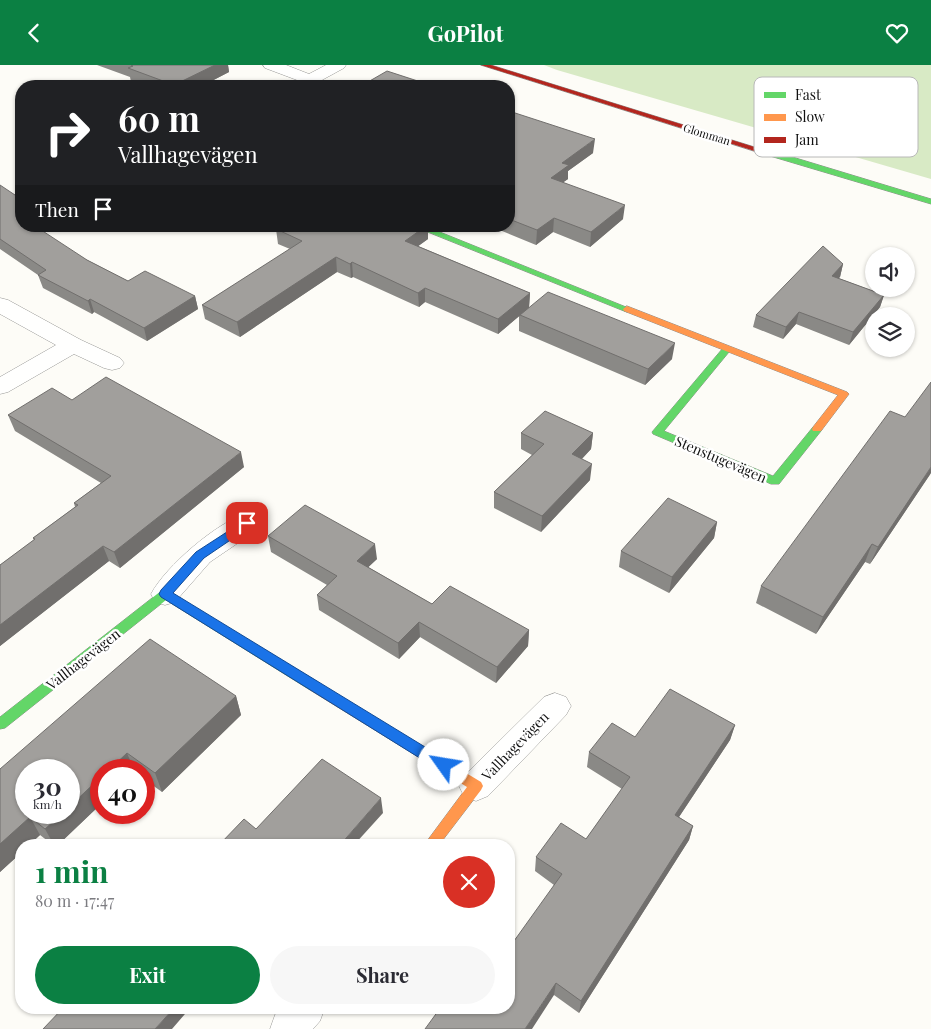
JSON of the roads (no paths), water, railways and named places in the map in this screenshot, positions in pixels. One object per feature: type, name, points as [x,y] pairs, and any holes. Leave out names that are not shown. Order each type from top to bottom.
[{"type":"street","points":[[270,65],[299,80]]},
{"type":"street","points":[[310,80],[338,65]]},
{"type":"street","name":"Glomman","points":[[484,65],[754,148]]},
{"type":"street","name":"Glomman","points":[[784,157],[931,202]]},
{"type":"street","name":"Stenstugevägen","points":[[432,232],[566,284],[726,350],[844,394],[775,481],[657,432],[726,350]]},
{"type":"street","points":[[0,305],[73,345],[112,363]]},
{"type":"street","points":[[0,387],[73,345]]},
{"type":"street","name":"Vallhagevägen","points":[[0,724],[165,594],[200,555],[247,523]]},
{"type":"street","name":"Vallhagevägen","points":[[165,594],[476,786]]},
{"type":"street","name":"Vallhagevägen","points":[[436,839],[476,786],[554,705]]},
{"type":"street","points":[[289,1029],[301,1014]]}]
